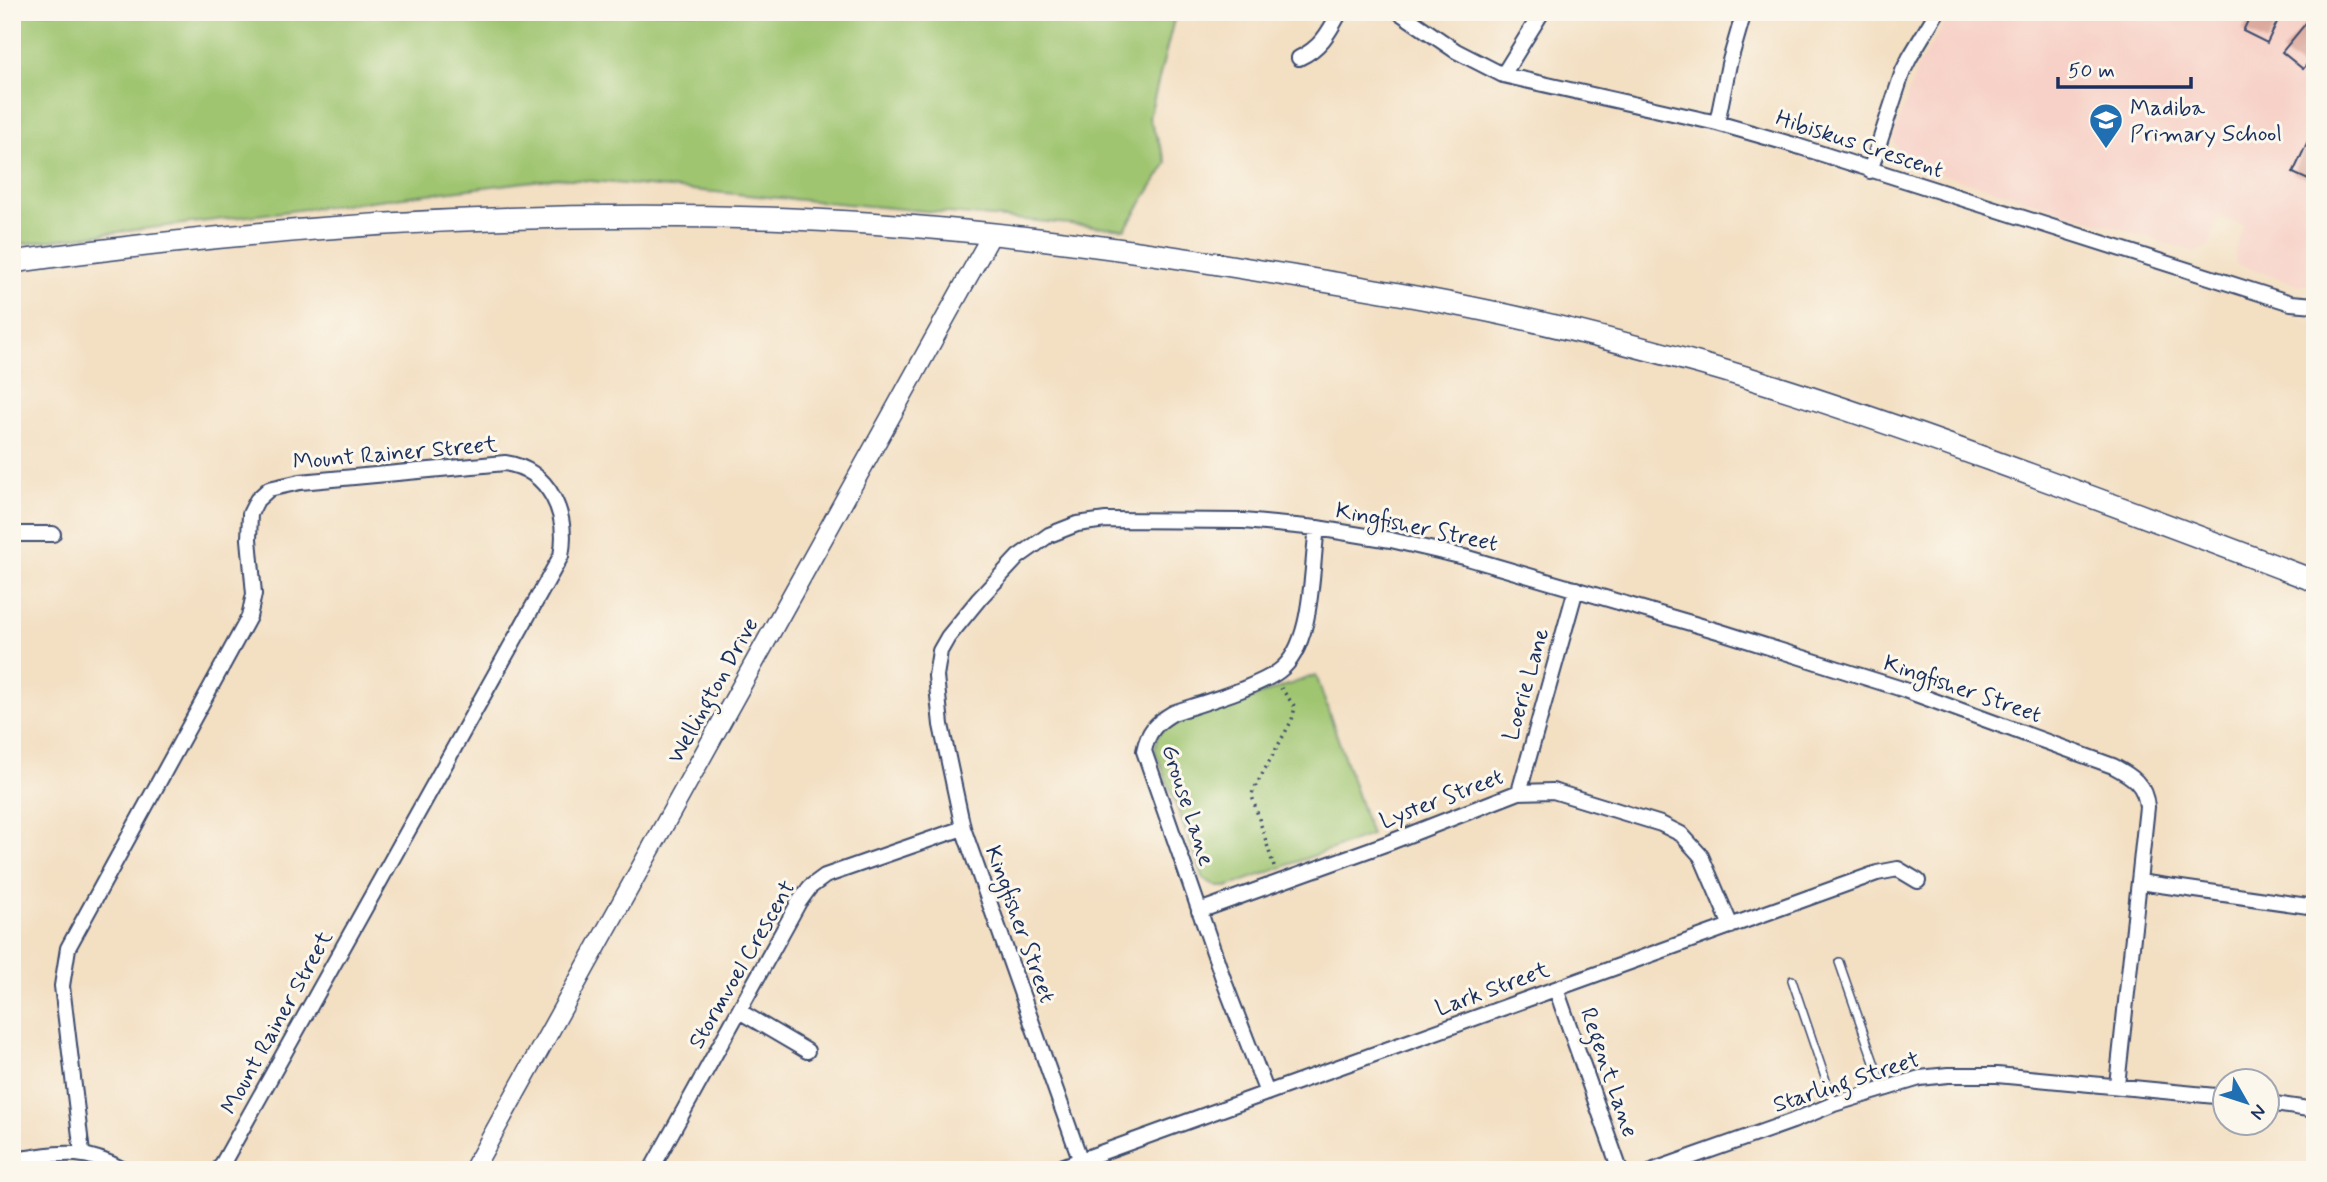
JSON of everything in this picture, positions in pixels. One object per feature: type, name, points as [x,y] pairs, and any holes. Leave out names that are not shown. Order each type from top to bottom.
[{"type":"main road","points":[[12,262],[247,234],[491,218],[684,216],[795,219],[919,226],[1124,248],[1453,303],[1701,364],[1828,402],[1916,433],[2165,523],[2315,581]]},
{"type":"street","points":[[1299,58],[1317,49],[1340,12]]},
{"type":"street","name":"Hibiskus Crescent","points":[[1399,12],[1456,51],[1503,75],[1717,123],[2291,303],[2315,305]]},
{"type":"street","points":[[1503,75],[1542,12]]},
{"type":"street","points":[[1717,123],[1744,12]]},
{"type":"street","points":[[1870,171],[1903,71],[1937,12]]},
{"type":"street","name":"Wellington Drive","points":[[473,1170],[992,234]]},
{"type":"street","name":"Mount Rainer Street","points":[[82,1153],[62,986],[68,948],[249,617],[254,594],[249,522],[257,500],[269,489],[300,482],[505,463],[520,465],[539,478],[560,511],[564,541],[561,556],[219,1170]]},
{"type":"street","name":"Kingfisher Street","points":[[1082,1165],[962,828],[941,725],[937,662],[948,638],[1018,557],[1049,535],[1077,523],[1107,520],[1244,521],[1317,528],[1464,556],[1899,688],[2113,766],[2136,779],[2146,797],[2117,1085]]},
{"type":"street","name":"Grouse Lane","points":[[1267,1093],[1199,911],[1144,751],[1149,731],[1161,720],[1264,680],[1280,671],[1293,656],[1304,633],[1317,528]]},
{"type":"street","points":[[12,534],[53,534]]},
{"type":"street","name":"Loerie Lane","points":[[1519,792],[1576,589]]},
{"type":"street","name":"Lyster Street","points":[[1199,911],[1388,843],[1519,792],[1553,791],[1661,824],[1681,834],[1701,856],[1731,926]]},
{"type":"street","name":"Stormvoel Crescent","points":[[651,1170],[799,902],[818,880],[842,869],[962,828]]},
{"type":"street","name":"Lark Street","points":[[1082,1165],[1267,1093],[1888,870],[1898,869],[1918,881]]},
{"type":"street","points":[[2139,882],[2315,907]]},
{"type":"street","name":"Regent Lane","points":[[1556,989],[1620,1170]]},
{"type":"street","points":[[739,1012],[807,1051]]},
{"type":"street","name":"Starling Street","points":[[1654,1170],[1834,1104],[1920,1078],[1997,1075],[2212,1096]]},
{"type":"street","points":[[2282,1105],[2315,1110]]},
{"type":"street","points":[[12,1160],[82,1153],[100,1157],[124,1170]]},
{"type":"street","points":[[1053,1170],[1082,1165]]},
{"type":"lane","points":[[1839,962],[1883,1088]]},
{"type":"lane","points":[[1792,980],[1834,1104]]},
{"type":"path","points":[[1279,882],[1252,791],[1292,720],[1295,707],[1281,688]]},
{"type":"shaded area","name":"Madiba Primary School","points":[[1952,12],[2315,12],[2315,284],[2300,285],[2236,264],[2235,252],[2244,225],[2218,217],[2210,246],[2195,252],[1903,162],[1893,139],[1918,66]]},
{"type":"green space","points":[[12,12],[1176,12],[1149,118],[1167,163],[1125,229],[558,178],[12,245]]},
{"type":"green space","points":[[1316,675],[1371,835],[1227,887],[1218,887],[1204,879],[1155,750],[1157,738],[1163,729]]},
{"type":"building","points":[[2252,12],[2282,12],[2267,43],[2243,31]]},
{"type":"building","points":[[2315,12],[2315,54],[2303,69],[2282,52]]},
{"type":"building","points":[[2315,126],[2315,183],[2293,173]]},
{"type":"place","name":"Madiba Primary School","points":[[2106,150]]}]
